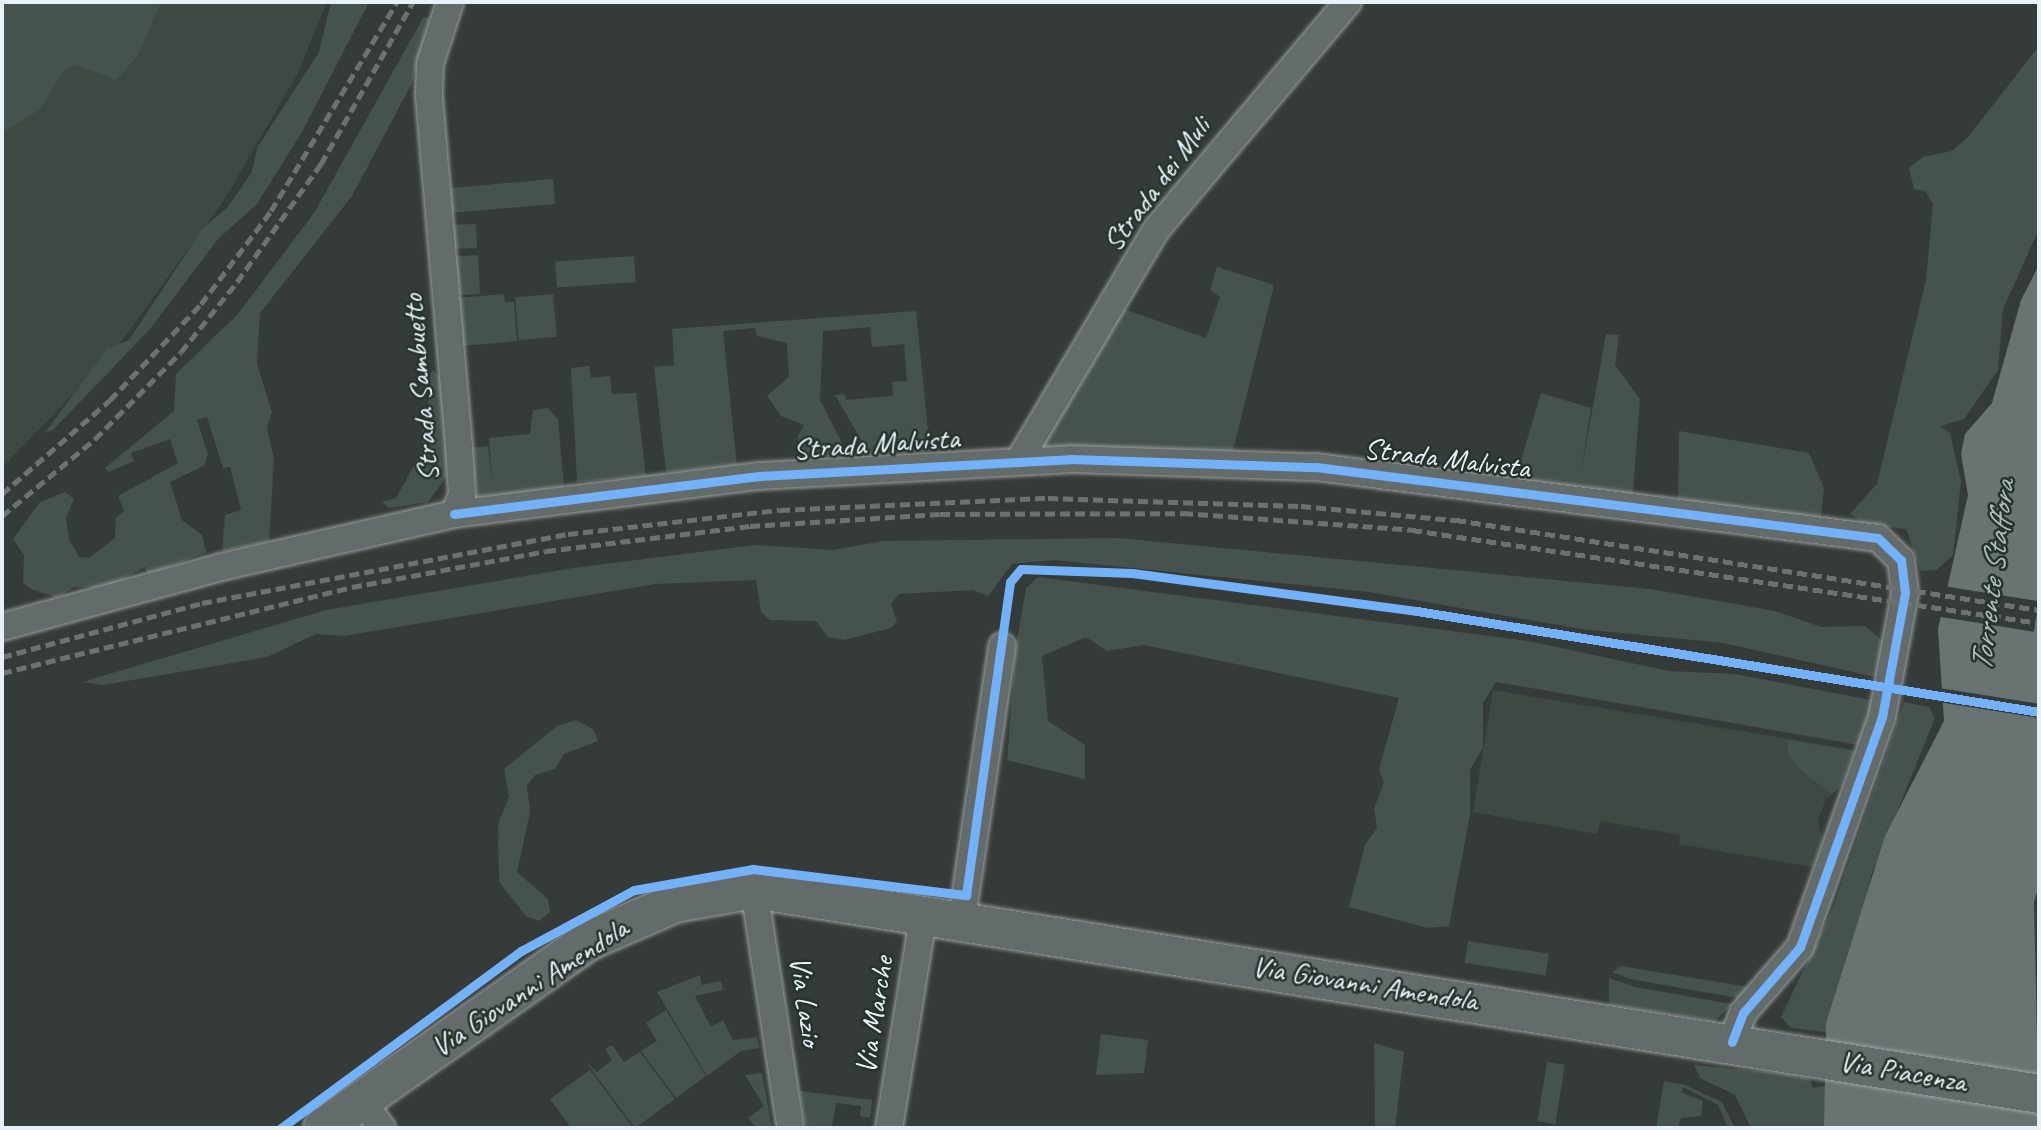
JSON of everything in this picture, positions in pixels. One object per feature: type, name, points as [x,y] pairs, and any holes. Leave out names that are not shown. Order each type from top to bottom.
[{"type":"main road","name":"Via Giovanni Amendola","points":[[323,1128],[371,1114],[598,935],[675,903],[754,889],[924,912],[1750,1045]]},
{"type":"main road","name":"Via Piacenza","points":[[1750,1045],[2039,1094]]},
{"type":"street","name":"Strada Sambuetto","points":[[2,626],[221,567],[454,514],[462,495],[429,93],[430,64],[450,2]]},
{"type":"street","name":"Strada dei Muli","points":[[1020,459],[1156,230],[1348,2]]},
{"type":"street","name":"Strada Malvista","points":[[454,514],[759,476],[1020,459],[1316,467],[1887,542],[1901,560],[1905,593],[1874,743],[1800,947],[1743,1013],[1750,1045]]},
{"type":"street","points":[[962,918],[1002,646]]},
{"type":"street","name":"Via Lazio","points":[[754,889],[790,1124]]},
{"type":"street","name":"Via Marche","points":[[889,1128],[924,912]]},
{"type":"shaded area","points":[[2,2],[327,2],[298,73],[224,200],[115,350],[2,468]]},
{"type":"shaded area","points":[[2,2],[161,2],[138,55],[116,80],[75,64],[62,72],[41,109],[2,133]]},
{"type":"shaded area","points":[[331,2],[369,2],[302,132],[257,204],[218,239],[150,329],[53,430],[45,433],[107,349],[129,340],[203,228],[227,208],[252,172],[257,148],[319,52]]},
{"type":"shaded area","points":[[430,17],[412,83],[352,196],[260,313],[257,364],[272,412],[267,427],[274,460],[269,541],[222,551],[225,515],[241,510],[230,467],[223,468],[207,417],[197,420],[208,455],[204,466],[170,482],[182,520],[202,535],[206,552],[148,575],[145,567],[107,587],[74,587],[57,598],[31,589],[23,583],[24,555],[13,539],[40,502],[65,492],[74,499],[66,518],[69,539],[79,557],[89,558],[115,538],[116,518],[124,511],[118,496],[178,463],[170,439],[131,453],[134,461],[108,472],[105,468],[174,411],[176,374],[238,314],[314,213],[423,18]]},
{"type":"shaded area","points":[[2039,46],[2039,229],[2003,309],[1998,370],[1964,419],[1940,426],[1950,433],[1961,481],[1953,555],[1937,570],[1921,571],[1906,529],[1865,524],[1850,514],[1877,484],[1926,280],[1933,204],[1925,191],[1914,189],[1909,168],[1923,157],[1952,151],[1968,137]]},
{"type":"shaded area","points":[[553,179],[555,204],[451,213],[448,188]]},
{"type":"shaded area","points":[[476,224],[477,248],[453,249],[452,225]]},
{"type":"shaded area","points":[[478,255],[480,294],[456,295],[454,256]]},
{"type":"shaded area","points":[[634,256],[636,282],[557,287],[555,262]]},
{"type":"shaded area","points":[[1217,267],[1274,285],[1232,455],[1045,451],[1038,445],[1121,308],[1206,338],[1220,297],[1210,290]]},
{"type":"shaded area","points":[[504,294],[505,302],[514,302],[517,341],[462,346],[457,298]]},
{"type":"shaded area","points":[[553,294],[557,337],[519,340],[515,297]]},
{"type":"shaded area","points":[[916,311],[930,451],[870,455],[835,395],[845,394],[846,400],[893,396],[892,382],[907,381],[904,344],[872,347],[870,327],[823,331],[820,400],[848,455],[804,458],[797,438],[804,425],[781,416],[767,396],[789,377],[787,343],[757,336],[755,328],[723,331],[737,466],[666,472],[654,367],[674,365],[672,329]]},
{"type":"shaded area","points":[[1606,334],[1619,335],[1615,365],[1640,399],[1633,492],[1624,498],[1487,478],[1489,470],[1521,460],[1541,393],[1591,408],[1580,478]]},
{"type":"shaded area","points":[[589,366],[591,378],[610,376],[612,394],[636,393],[646,476],[577,482],[571,368]]},
{"type":"shaded area","points":[[434,370],[444,383],[453,468],[428,502],[389,508],[382,502],[396,498],[422,451],[422,420],[429,406],[424,380]]},
{"type":"shaded area","points":[[548,408],[558,419],[564,486],[478,501],[470,448],[488,446],[492,482],[489,438],[530,434],[533,410]]},
{"type":"shaded area","points":[[1679,431],[1809,453],[1824,488],[1820,525],[1678,505]]},
{"type":"shaded area","points":[[1118,538],[1650,589],[1775,611],[1821,627],[1865,626],[1884,642],[1880,678],[1723,643],[1581,629],[1369,592],[1054,560],[1012,564],[988,596],[973,590],[899,594],[891,604],[897,622],[891,628],[844,640],[828,637],[816,621],[770,620],[761,612],[756,580],[655,584],[343,636],[316,634],[267,657],[103,685],[82,682],[326,610],[573,568],[755,545],[833,550],[882,541]]},
{"type":"shaded area","points":[[1038,577],[1528,641],[1669,671],[1735,674],[1876,701],[1859,745],[1496,682],[1483,703],[1483,747],[1470,770],[1470,815],[1449,926],[1428,928],[1349,907],[1365,845],[1377,828],[1374,808],[1384,783],[1379,769],[1399,698],[1144,645],[1107,651],[1086,637],[1042,656],[1048,721],[1085,745],[1085,779],[1007,760],[1016,647],[1026,588]]},
{"type":"shaded area","points":[[1493,690],[1855,750],[1841,787],[1826,799],[1818,820],[1822,841],[1812,867],[1679,844],[1680,835],[1600,821],[1597,834],[1473,812]]},
{"type":"shaded area","points":[[1904,702],[1929,707],[1935,718],[1871,876],[1850,979],[1826,1032],[1791,1028],[1781,1017],[1833,908]]},
{"type":"shaded area","points":[[576,720],[593,729],[598,741],[564,754],[555,769],[535,775],[527,786],[530,812],[517,872],[548,899],[550,912],[539,921],[526,916],[499,882],[498,824],[509,797],[504,769],[557,726]]},
{"type":"shaded area","points":[[1787,740],[1853,751],[1840,786],[1831,794],[1803,772],[1790,757]]},
{"type":"shaded area","points":[[1468,941],[1549,954],[1546,976],[1465,963]]},
{"type":"shaded area","points":[[1621,966],[1749,987],[1738,998],[1630,979],[1612,972]]},
{"type":"shaded area","points":[[700,975],[702,985],[721,981],[723,990],[695,996],[711,1027],[723,1020],[733,1040],[757,1037],[759,1048],[741,1051],[707,1076],[657,992]]},
{"type":"shaded area","points":[[1609,978],[1635,987],[1732,1004],[1715,1021],[1609,1005]]},
{"type":"shaded area","points":[[666,1010],[706,1076],[676,1098],[641,1051],[657,1041],[646,1023]]},
{"type":"shaded area","points":[[1101,1034],[1148,1040],[1144,1073],[1096,1075]]},
{"type":"shaded area","points":[[1374,1043],[1404,1052],[1395,1128],[1375,1128]]},
{"type":"shaded area","points":[[612,1045],[624,1062],[640,1052],[675,1099],[635,1128],[586,1062],[597,1072],[612,1060],[605,1049]]},
{"type":"shaded area","points":[[1547,1062],[1565,1065],[1555,1124],[1538,1121]]},
{"type":"shaded area","points":[[1694,1065],[1791,1074],[1810,1079],[1813,1088],[1839,1084],[1843,1128],[1751,1128],[1735,1095],[1700,1078]]},
{"type":"shaded area","points":[[590,1070],[633,1128],[571,1128],[550,1099]]},
{"type":"shaded area","points":[[762,1073],[772,1128],[756,1128],[748,1118],[764,1106],[745,1075]]},
{"type":"shaded area","points":[[1664,1081],[1685,1085],[1722,1102],[1735,1128],[1728,1128],[1718,1105],[1683,1087],[1682,1093],[1703,1101],[1701,1116],[1681,1118],[1678,1128],[1656,1128]]},
{"type":"shaded area","points":[[800,1091],[872,1100],[870,1118],[860,1116],[861,1106],[836,1103],[832,1128],[806,1128]]},
{"type":"water","name":"Torrente Staffora","points":[[2039,265],[2039,885],[2034,902],[2039,1128],[1824,1128],[1826,1023],[1885,836],[1944,721],[1938,629],[1968,495],[1961,454],[1965,434],[1992,403],[2021,300]]},
{"type":"pier","points":[[1943,586],[2039,601],[2034,632],[1938,617]]},
{"type":"pier","points":[[1939,688],[2039,704],[2037,718],[1937,702]]},
{"type":"railway","points":[[2,494],[110,400],[201,304],[271,211],[397,2]]},
{"type":"railway","points":[[2,516],[95,439],[181,352],[237,282],[321,164],[413,2]]},
{"type":"railway","points":[[2,657],[202,603],[568,534],[780,510],[1048,498],[1301,506],[1456,520],[2039,610]]},
{"type":"railway","points":[[2,673],[352,587],[546,551],[750,526],[940,514],[1183,513],[1412,530],[2039,623]]},
{"type":"cycle path","points":[[454,514],[759,476],[1070,459],[1316,467],[1878,538],[1901,560],[1905,593],[1882,717],[1800,947],[1743,1013],[1732,1042]]},
{"type":"cycle path","points":[[281,1128],[521,951],[634,890],[753,869],[966,895],[1010,582],[1021,569],[1132,573],[1417,611],[2039,712]]}]
